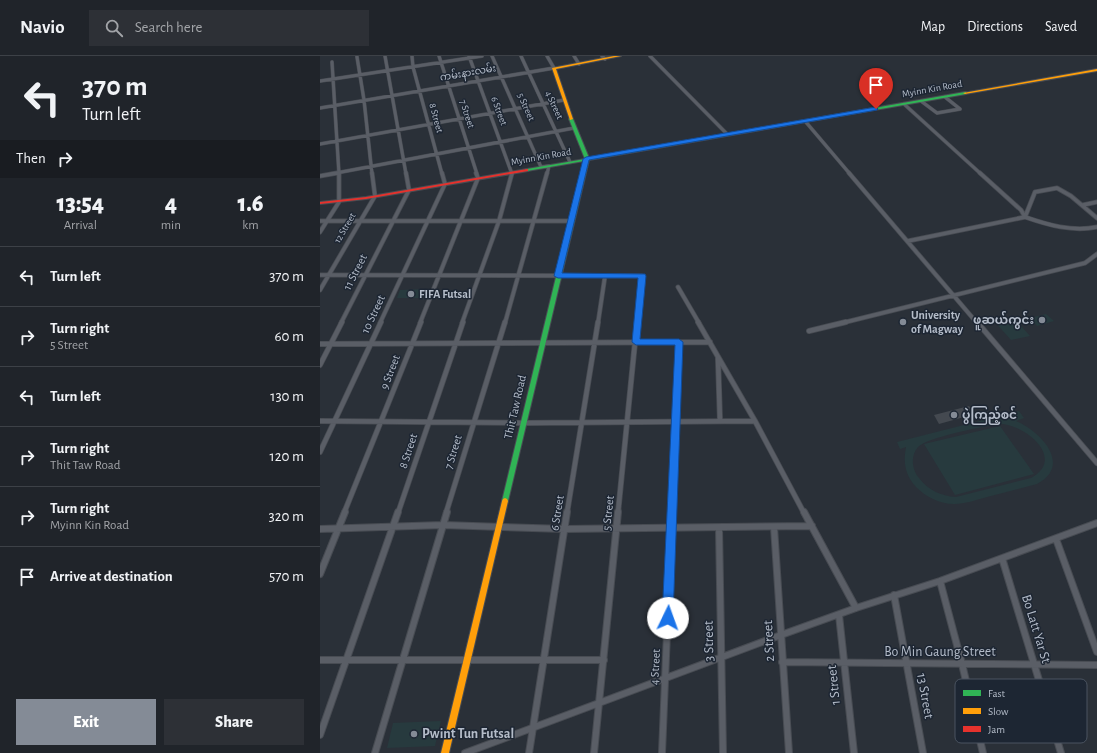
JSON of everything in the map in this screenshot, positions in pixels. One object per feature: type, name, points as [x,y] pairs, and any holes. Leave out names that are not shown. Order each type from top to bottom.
[{"type":"street","points":[[385,56],[409,190]]},
{"type":"street","name":"8 Street","points":[[412,56],[413,66],[445,184]]},
{"type":"street","name":"7 Street","points":[[439,56],[478,178]]},
{"type":"street","points":[[320,81],[482,56]]},
{"type":"street","name":"5 Street","points":[[492,56],[541,167]]},
{"type":"street","name":"4 Street","points":[[521,56],[570,162]]},
{"type":"street","points":[[547,56],[554,68],[586,159]]},
{"type":"street","points":[[574,56],[579,64]]},
{"type":"street","name":"ကမ်းနားလမ်း","points":[[320,108],[619,56]]},
{"type":"street","points":[[650,56],[727,134]]},
{"type":"street","points":[[357,57],[364,100],[375,196]]},
{"type":"street","name":"6 Street","points":[[470,57],[512,172]]},
{"type":"street","points":[[320,232],[339,202],[339,172],[332,62]]},
{"type":"street","name":"Myinn Kin Road","points":[[550,166],[1097,70]]},
{"type":"street","points":[[922,101],[937,113],[960,109],[945,97]]},
{"type":"street","points":[[320,144],[564,100]]},
{"type":"street","points":[[904,104],[1021,210],[1026,217]]},
{"type":"street","points":[[805,121],[1097,463]]},
{"type":"street","points":[[320,176],[574,128]]},
{"type":"street","name":"Thit Taw Road","points":[[445,753],[586,159]]},
{"type":"street","points":[[541,167],[550,166]]},
{"type":"street","name":"7 Street","points":[[375,753],[473,423],[499,343],[550,166]]},
{"type":"street","name":"Myinn Kin Road","points":[[320,204],[541,167]]},
{"type":"street","name":"8 Street","points":[[320,735],[393,527],[455,343],[481,275],[499,221],[512,172]]},
{"type":"street","name":"9 Street","points":[[320,574],[478,178]]},
{"type":"street","name":"10 Street","points":[[320,452],[445,184]]},
{"type":"street","points":[[1026,217],[1035,192],[1057,188],[1064,191],[1083,205],[1097,218]]},
{"type":"street","name":"11 Street","points":[[320,365],[409,190]]},
{"type":"street","name":"12 Street","points":[[320,290],[375,196]]},
{"type":"street","points":[[1083,205],[1097,202]]},
{"type":"street","points":[[908,241],[1026,217],[1037,221],[1080,230],[1097,227]]},
{"type":"street","points":[[320,221],[571,221]]},
{"type":"street","points":[[809,331],[1085,263],[1097,254]]},
{"type":"street","points":[[320,275],[605,276]]},
{"type":"street","name":"6 Street","points":[[529,753],[605,276]]},
{"type":"street","name":"5 Street","points":[[594,753],[642,276],[605,276]]},
{"type":"street","points":[[678,288],[755,421],[856,608]]},
{"type":"street","name":"4 Street","points":[[662,753],[679,342]]},
{"type":"street","points":[[320,344],[710,342]]},
{"type":"street","points":[[718,356],[720,421]]},
{"type":"street","points":[[320,421],[523,423],[755,421]]},
{"type":"street","points":[[465,753],[781,635],[856,608],[940,581],[1097,524]]},
{"type":"street","points":[[320,529],[443,525],[565,529],[812,526]]},
{"type":"street","name":"2 Street","points":[[774,527],[789,753]]},
{"type":"street","name":"3 Street","points":[[719,528],[723,753]]},
{"type":"street","points":[[1056,539],[1097,652]]},
{"type":"street","name":"Bo Latt Yar St","points":[[1002,558],[1038,679]]},
{"type":"street","points":[[940,581],[966,679]]},
{"type":"street","name":"13 Street","points":[[894,596],[908,663],[923,753]]},
{"type":"street","name":"1 Street","points":[[839,615],[854,753]]},
{"type":"street","points":[[320,660],[604,660]]},
{"type":"street","name":"Bo Min Gaung Street","points":[[782,662],[1097,666]]},
{"type":"street","points":[[981,743],[983,753]]},
{"type":"street","name":"Bo Latt Yar St","points":[[1057,743],[1060,753]]},
{"type":"green space","name":"FIFA Futsal","points":[[426,289],[423,298],[397,298],[400,290]]},
{"type":"green space","name":"ဖူဆယ်ကွင်း","points":[[1046,314],[1054,321],[1037,326],[1030,318]]},
{"type":"green space","points":[[1013,317],[1030,336],[1011,340],[994,321]]},
{"type":"green space","points":[[1019,411],[1024,418],[1016,421],[1034,432],[1043,440],[1053,458],[1052,468],[1047,476],[1037,484],[966,503],[949,504],[924,494],[916,487],[907,473],[905,463],[906,447],[900,449],[897,442]],"holes":[[[995,424],[1017,428],[1028,434],[1037,442],[1043,451],[1045,461],[1041,470],[1031,478],[956,497],[935,492],[926,486],[917,475],[913,467],[913,459],[915,451],[924,443],[966,430]]]},
{"type":"green space","points":[[1000,426],[1034,474],[955,495],[924,444]]},
{"type":"green space","name":"Pwint Tun Futsal","points":[[441,721],[435,746],[387,748],[393,723]]},
{"type":"building","name":"ပွဲကြည့်စင်","points":[[969,406],[975,414],[939,424],[934,415]]},
{"type":"traffic: fast","points":[[527,170],[965,93]]},
{"type":"traffic: fast","points":[[505,501],[587,159],[571,119]]},
{"type":"traffic: slow","points":[[571,119],[554,68],[619,56]]},
{"type":"traffic: slow","points":[[965,93],[1097,70]]},
{"type":"traffic: slow","points":[[445,753],[505,501]]},
{"type":"traffic: jam","points":[[320,203],[366,198],[527,170]]},
{"type":"place","name":"FIFA Futsal","points":[[411,294]]},
{"type":"place","name":"ဖူဆယ်ကွင်း","points":[[1042,320]]},
{"type":"place","name":"University of Magway","points":[[903,322]]},
{"type":"place","name":"ပွဲကြည့်စင်","points":[[954,415]]},
{"type":"place","name":"Pwint Tun Futsal","points":[[414,734]]},
{"type":"route","points":[[668,618],[679,342],[636,342],[642,276],[558,276],[586,159],[876,109]]}]
